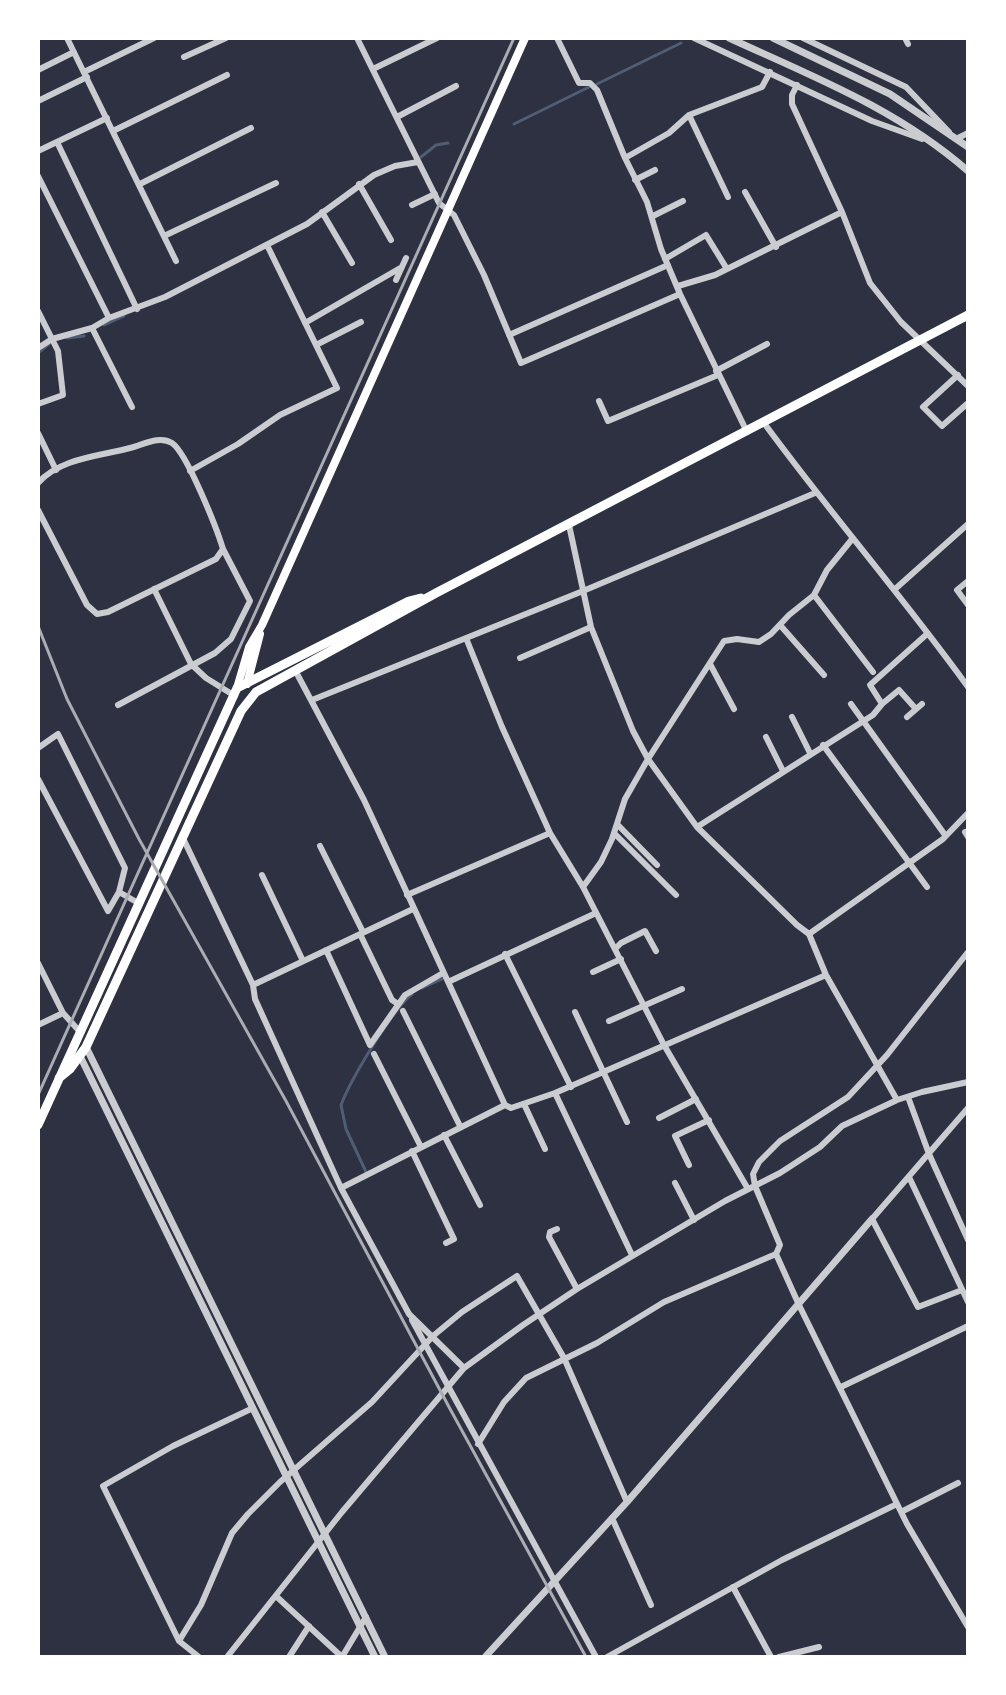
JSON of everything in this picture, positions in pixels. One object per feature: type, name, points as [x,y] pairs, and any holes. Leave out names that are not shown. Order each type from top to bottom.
[{"type":"main road","points":[[178,832],[247,690],[245,668],[262,625],[525,38]]},
{"type":"main road","points":[[247,690],[256,692],[293,666],[361,636],[436,593],[968,315]]},
{"type":"main road","points":[[247,690],[409,601],[436,593]]},
{"type":"main road","points":[[59,1078],[86,1047],[178,832],[253,676],[245,668]]},
{"type":"main road","points":[[38,1125],[77,1035],[145,906]]},
{"type":"main road","points":[[77,1035],[86,1047]]},
{"type":"main road","points":[[77,1035],[80,1056]]},
{"type":"street","points":[[67,38],[176,261]]},
{"type":"street","points":[[38,101],[154,38]]},
{"type":"street","points":[[184,57],[226,38]]},
{"type":"street","points":[[357,38],[439,203],[454,215],[521,363],[680,294]]},
{"type":"street","points":[[373,69],[437,38]]},
{"type":"street","points":[[557,38],[579,83],[590,83],[597,90],[653,216],[680,294],[747,432]]},
{"type":"street","points":[[694,38],[872,121],[943,149]]},
{"type":"street","points":[[729,38],[856,96],[922,134],[968,171]]},
{"type":"street","points":[[773,38],[890,94],[968,147]]},
{"type":"street","points":[[803,38],[906,87],[949,132]]},
{"type":"street","points":[[38,70],[74,52]]},
{"type":"street","points":[[625,158],[669,133],[689,115],[762,87],[770,72]]},
{"type":"street","points":[[113,131],[227,75]]},
{"type":"street","points":[[797,85],[792,104],[842,212],[870,283],[920,340],[968,386]]},
{"type":"street","points":[[397,117],[456,86]]},
{"type":"street","points":[[689,115],[728,197]]},
{"type":"street","points":[[38,151],[107,118]]},
{"type":"street","points":[[140,184],[251,128]]},
{"type":"street","points":[[958,138],[968,133]]},
{"type":"street","points":[[57,142],[137,309]]},
{"type":"street","points":[[38,348],[52,339],[92,328],[109,318],[137,309],[307,224],[359,184],[395,166],[418,162]]},
{"type":"street","points":[[635,180],[655,170]]},
{"type":"street","points":[[38,176],[109,318]]},
{"type":"street","points":[[164,236],[276,183]]},
{"type":"street","points":[[359,184],[391,240]]},
{"type":"street","points":[[745,192],[776,247]]},
{"type":"street","points":[[412,205],[435,194]]},
{"type":"street","points":[[653,216],[683,201]]},
{"type":"street","points":[[322,212],[352,263]]},
{"type":"street","points":[[678,286],[776,247],[842,212]]},
{"type":"street","points":[[509,335],[667,262],[706,235],[727,269]]},
{"type":"street","points":[[190,471],[238,444],[280,415],[337,388],[267,245]]},
{"type":"street","points":[[396,280],[406,258]]},
{"type":"street","points":[[305,323],[402,267]]},
{"type":"street","points":[[38,311],[58,351],[63,395],[38,404]]},
{"type":"street","points":[[316,345],[361,322]]},
{"type":"street","points":[[352,327],[356,336]]},
{"type":"street","points":[[92,328],[132,407]]},
{"type":"street","points":[[599,401],[608,421],[717,373],[767,344]]},
{"type":"street","points":[[958,375],[923,407],[942,426],[968,403]]},
{"type":"street","points":[[764,423],[815,493],[968,687]]},
{"type":"street","points":[[38,433],[56,470]]},
{"type":"street","points":[[38,483],[56,470],[89,456],[160,439],[171,442],[180,451],[214,519],[223,549],[250,601],[231,639],[215,653],[118,705]]},
{"type":"street","points":[[312,700],[815,493]]},
{"type":"street","points":[[38,510],[87,605],[97,614],[108,612],[216,559],[223,549]]},
{"type":"street","points":[[894,590],[968,524]]},
{"type":"street","points":[[569,525],[591,627],[633,731],[648,759],[697,827],[809,934],[826,975],[897,1100]]},
{"type":"street","points":[[583,887],[601,862],[625,799],[724,641],[759,642],[814,595],[827,570],[853,538]]},
{"type":"street","points":[[968,581],[957,590],[968,605]]},
{"type":"street","points":[[154,589],[191,664],[206,678],[247,690]]},
{"type":"street","points":[[814,595],[873,672]]},
{"type":"street","points":[[780,625],[824,675]]},
{"type":"street","points":[[520,658],[591,627]]},
{"type":"street","points":[[882,704],[870,685],[927,634]]},
{"type":"street","points":[[466,638],[550,833],[616,948],[664,1045],[752,1187],[780,1245],[776,1254],[664,1302],[597,1343],[534,1373],[518,1385],[504,1402],[478,1444]]},
{"type":"street","points":[[710,664],[734,709]]},
{"type":"street","points":[[293,666],[364,800],[505,1105],[511,1108],[571,1087],[826,975]]},
{"type":"street","points":[[697,827],[863,722],[899,690],[919,706],[907,717]]},
{"type":"street","points":[[851,704],[945,835]]},
{"type":"street","points":[[792,717],[810,753]]},
{"type":"street","points":[[38,748],[58,734],[125,868],[119,892],[108,911],[38,779]]},
{"type":"street","points":[[766,737],[783,771]]},
{"type":"street","points":[[823,745],[927,887]]},
{"type":"street","points":[[809,934],[945,835],[968,813]]},
{"type":"street","points":[[617,824],[657,865]]},
{"type":"street","points":[[178,832],[253,985],[255,999],[341,1188],[596,1657]]},
{"type":"street","points":[[407,895],[550,833]]},
{"type":"street","points":[[614,833],[676,895]]},
{"type":"street","points":[[320,846],[392,1000],[400,1008],[460,1126]]},
{"type":"street","points":[[262,875],[303,961]]},
{"type":"street","points":[[119,892],[145,906]]},
{"type":"street","points":[[253,985],[413,909]]},
{"type":"street","points":[[448,982],[596,913]]},
{"type":"street","points":[[616,948],[645,931],[656,951]]},
{"type":"street","points":[[326,950],[370,1045],[413,989],[443,973]]},
{"type":"street","points":[[752,1187],[753,1174],[759,1162],[780,1141],[848,1097],[878,1065],[968,952]]},
{"type":"street","points":[[505,954],[571,1087]]},
{"type":"street","points":[[593,972],[621,959]]},
{"type":"street","points":[[38,963],[77,1035]]},
{"type":"street","points":[[609,1021],[682,989]]},
{"type":"street","points":[[575,1012],[627,1122]]},
{"type":"street","points":[[38,1025],[63,1013]]},
{"type":"street","points":[[86,1047],[375,1657]]},
{"type":"street","points":[[374,1054],[421,1147]]},
{"type":"street","points":[[80,1056],[114,1110]]},
{"type":"street","points":[[227,1657],[342,1512],[464,1368],[577,1289],[820,1147],[842,1126],[897,1100],[968,1082]]},
{"type":"street","points":[[555,1093],[632,1255]]},
{"type":"street","points":[[908,1097],[929,1154],[968,1240]]},
{"type":"street","points":[[659,1118],[696,1099]]},
{"type":"street","points":[[524,1104],[545,1149]]},
{"type":"street","points":[[341,1188],[505,1105]]},
{"type":"street","points":[[485,1657],[627,1502],[968,1108]]},
{"type":"street","points":[[689,1165],[675,1136],[709,1120]]},
{"type":"street","points":[[444,1135],[480,1205]]},
{"type":"street","points":[[412,1151],[454,1239],[446,1243]]},
{"type":"street","points":[[909,1177],[968,1302]]},
{"type":"street","points":[[675,1183],[694,1220]]},
{"type":"street","points":[[872,1219],[918,1307],[962,1290]]},
{"type":"street","points":[[557,1229],[550,1232],[549,1237],[577,1289]]},
{"type":"street","points":[[776,1254],[901,1512],[968,1627]]},
{"type":"street","points":[[179,1641],[201,1605],[232,1533],[290,1474],[372,1402],[433,1336],[462,1312],[517,1276],[564,1358],[627,1502]]},
{"type":"street","points":[[409,1314],[464,1368]]},
{"type":"street","points":[[841,1387],[968,1326]]},
{"type":"street","points":[[199,1657],[179,1641],[103,1486],[173,1446],[257,1406]]},
{"type":"street","points":[[290,1474],[326,1535],[385,1657]]},
{"type":"street","points":[[901,1512],[958,1483]]},
{"type":"street","points":[[607,1657],[782,1560],[897,1504]]},
{"type":"street","points":[[612,1518],[651,1605]]},
{"type":"street","points":[[733,1587],[771,1657]]},
{"type":"street","points":[[277,1597],[342,1657],[366,1617]]},
{"type":"street","points":[[289,1657],[309,1626]]},
{"type":"street","points":[[779,1657],[819,1647]]},
{"type":"waterway","points":[[597,84],[681,43]]},
{"type":"waterway","points":[[514,124],[589,87]]},
{"type":"waterway","points":[[421,157],[436,145],[448,143]]},
{"type":"waterway","points":[[104,325],[124,316]]},
{"type":"waterway","points":[[67,338],[84,336]]},
{"type":"waterway","points":[[38,353],[49,344]]},
{"type":"waterway","points":[[422,988],[442,979]]},
{"type":"waterway","points":[[366,1172],[346,1129],[341,1105],[373,1046],[394,1014],[412,994]]},
{"type":"railway","points":[[38,1095],[514,38]]},
{"type":"railway","points":[[38,626],[67,699],[139,839],[286,1101],[586,1657]]}]
